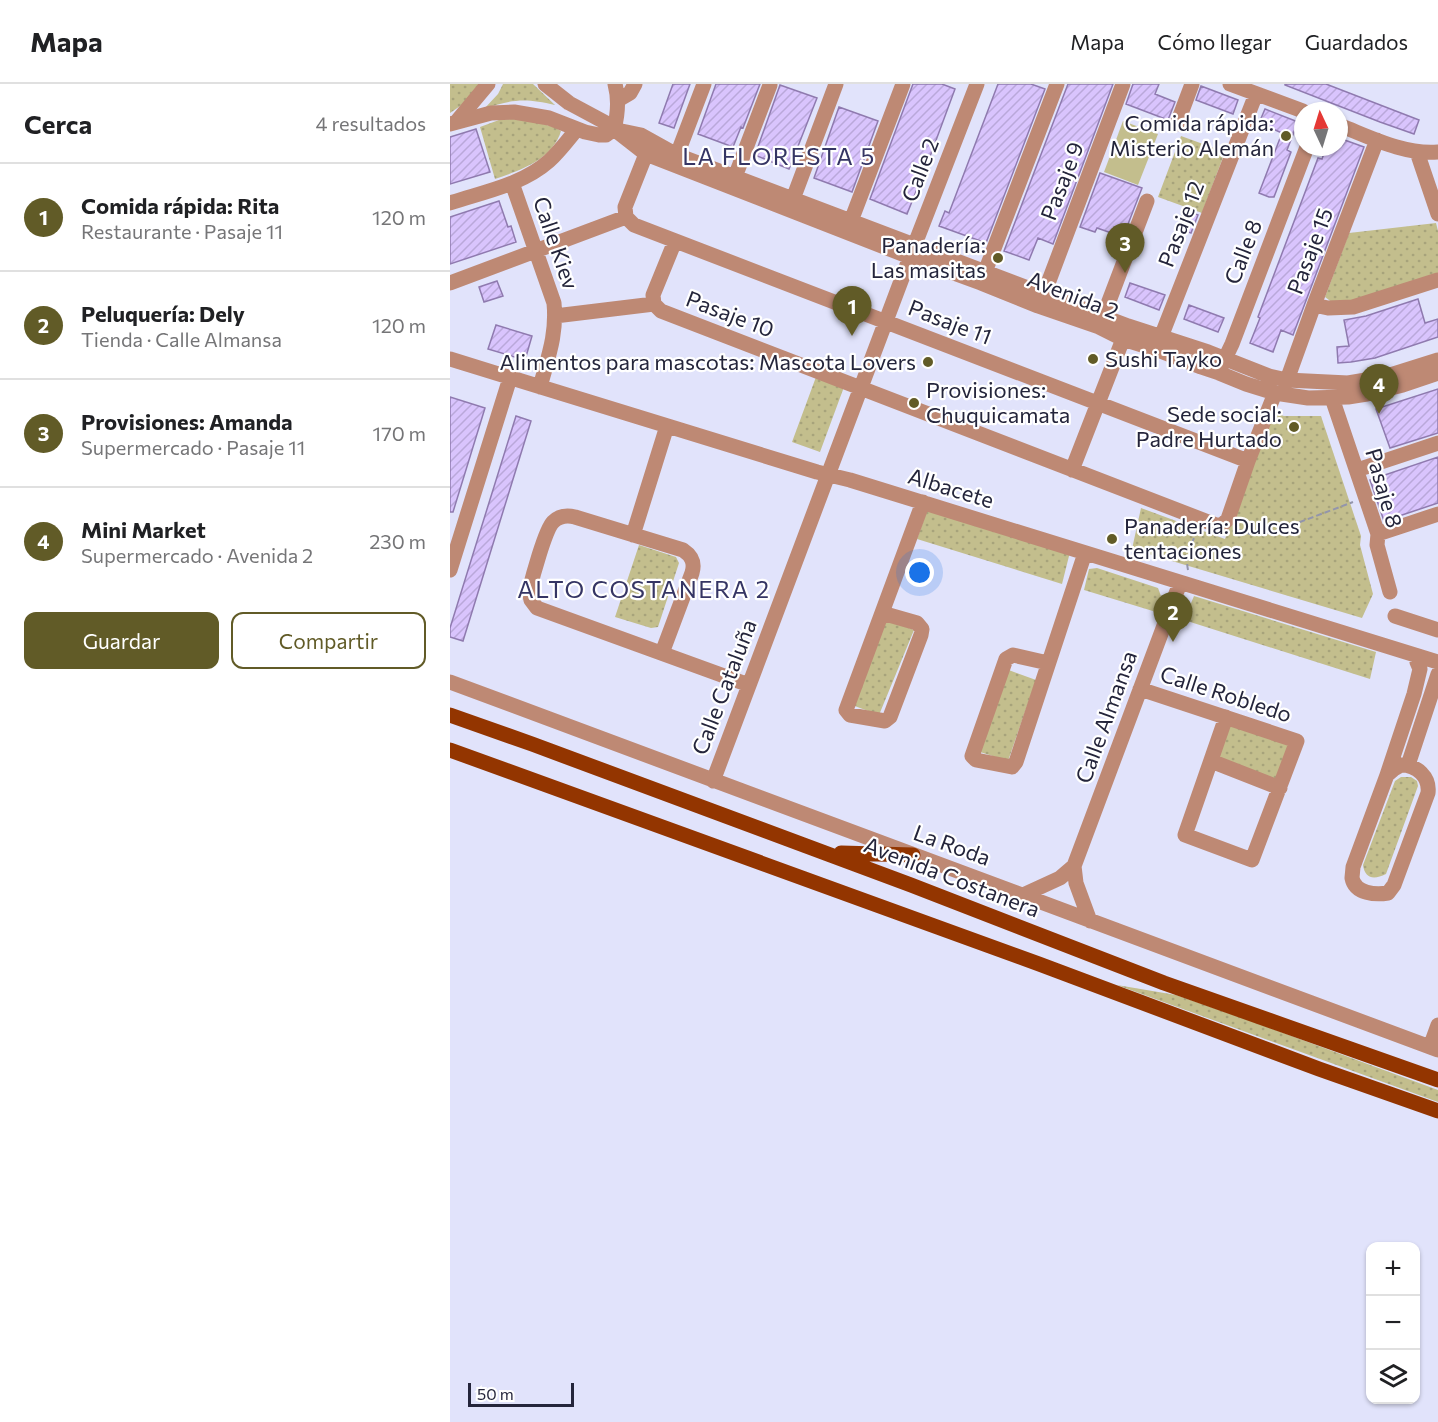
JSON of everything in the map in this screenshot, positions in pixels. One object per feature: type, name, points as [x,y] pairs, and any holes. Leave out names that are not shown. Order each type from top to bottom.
[{"type":"main road","name":"Avenida Costanera","points":[[450,715],[911,885],[1164,983],[1438,1080]]},
{"type":"main road","points":[[450,750],[1438,1111]]},
{"type":"main road","points":[[825,853],[913,855]]},
{"type":"street","points":[[453,123],[488,84]]},
{"type":"street","points":[[545,84],[569,103],[610,124],[614,129]]},
{"type":"street","points":[[453,123],[491,112],[514,112],[549,118],[585,132],[606,135],[614,129],[617,118],[618,100],[615,84]]},
{"type":"street","points":[[618,100],[630,93],[635,84]]},
{"type":"street","points":[[677,155],[704,84]]},
{"type":"street","points":[[793,199],[836,84]]},
{"type":"street","points":[[851,221],[903,84]]},
{"type":"street","name":"Calle 2","points":[[828,475],[977,84]]},
{"type":"street","points":[[985,272],[1057,84]]},
{"type":"street","name":"Pasaje 9","points":[[1044,294],[1123,84]]},
{"type":"street","points":[[1177,124],[1192,84]]},
{"type":"street","points":[[1230,84],[1294,108]]},
{"type":"street","points":[[735,177],[770,85]]},
{"type":"street","name":"Pasaje 12","points":[[1161,337],[1256,94]]},
{"type":"street","points":[[450,203],[512,183],[536,171],[548,162],[577,129]]},
{"type":"street","name":"Avenida 2","points":[[614,129],[646,154],[913,251],[985,272],[1161,337],[1222,366],[1246,384],[1275,393],[1308,398],[1367,394],[1438,373]]},
{"type":"street","name":"Avenida 2","points":[[614,129],[641,135],[677,155],[851,221],[981,283],[1099,327],[1123,339],[1222,366],[1287,380],[1348,383],[1366,381],[1438,360]]},
{"type":"street","points":[[1348,129],[1417,152],[1438,152]]},
{"type":"street","name":"Pasaje 15","points":[[1287,380],[1377,140]]},
{"type":"street","points":[[1417,152],[1438,214]]},
{"type":"street","points":[[450,283],[626,217],[624,211],[626,203],[646,154]]},
{"type":"street","name":"Calle 8","points":[[1222,366],[1304,156]]},
{"type":"street","name":"Calle Kiev","points":[[512,183],[550,290],[555,316],[554,336],[540,387]]},
{"type":"street","points":[[1103,316],[1147,201]]},
{"type":"street","name":"Pasaje 11","points":[[626,217],[634,225],[1248,461]]},
{"type":"street","points":[[654,304],[653,295],[675,241]]},
{"type":"street","points":[[1314,305],[1328,308],[1353,307],[1438,280]]},
{"type":"street","name":"Pasaje 10","points":[[555,316],[654,304],[661,311],[1201,520],[1222,525]]},
{"type":"street","points":[[1072,470],[1123,339]]},
{"type":"street","name":"Albacete","points":[[450,359],[923,502],[1438,662]]},
{"type":"street","points":[[450,570],[510,378]]},
{"type":"street","points":[[1222,525],[1228,519],[1275,393]]},
{"type":"street","name":"Pasaje 8","points":[[1332,398],[1378,534],[1377,545],[1390,592]]},
{"type":"street","points":[[633,535],[667,426]]},
{"type":"street","points":[[1357,470],[1438,443]]},
{"type":"street","name":"Calle Cataluña","points":[[713,781],[828,475]]},
{"type":"street","points":[[882,613],[917,623],[922,629],[890,717],[885,721],[850,714],[846,710],[847,703],[923,502]]},
{"type":"street","points":[[1378,534],[1438,514]]},
{"type":"street","points":[[662,653],[692,573],[694,564],[690,556],[683,550],[575,517],[564,516],[554,521],[548,530],[530,586],[531,600],[534,604],[542,610],[749,685]]},
{"type":"street","points":[[1048,663],[1013,654],[1006,659],[972,756],[975,760],[1012,767],[1016,762],[1085,553]]},
{"type":"street","name":"Calle Almansa","points":[[1074,866],[1140,689],[1183,584]]},
{"type":"street","points":[[1395,616],[1438,630]]},
{"type":"street","points":[[1387,775],[1401,765],[1408,765],[1423,774],[1429,787],[1394,885],[1388,892],[1371,894],[1355,885],[1352,878],[1353,867],[1414,694],[1420,669],[1416,656]]},
{"type":"street","points":[[1408,765],[1438,675]]},
{"type":"street","name":"La Roda","points":[[450,682],[1434,1048]]},
{"type":"street","name":"Calle Robledo","points":[[1140,689],[1297,741],[1280,788]]},
{"type":"street","points":[[1211,761],[1280,788],[1252,860],[1185,835],[1226,717]]},
{"type":"street","points":[[1023,895],[1060,878],[1074,866]]},
{"type":"street","points":[[1074,866],[1076,883],[1090,921]]},
{"type":"street","points":[[1434,1048],[1438,1024]]},
{"type":"path","points":[[1222,525],[1250,534],[1271,533],[1366,498]]},
{"type":"path","points":[[1183,584],[1188,571],[1187,554],[1201,520]]},
{"type":"shaded area","points":[[450,84],[480,84],[466,102],[450,113]]},
{"type":"shaded area","points":[[503,84],[533,84],[555,105],[536,101],[519,101],[484,109],[498,94]]},
{"type":"shaded area","points":[[521,118],[561,131],[557,141],[543,157],[525,168],[495,179],[480,127],[499,120]]},
{"type":"shaded area","points":[[1123,121],[1158,134],[1138,185],[1104,172]]},
{"type":"shaded area","points":[[1181,136],[1225,152],[1202,213],[1158,197]]},
{"type":"shaded area","points":[[1436,223],[1438,275],[1349,302],[1333,303],[1325,297],[1349,233]]},
{"type":"shaded area","points":[[816,377],[844,387],[820,452],[792,442]]},
{"type":"shaded area","points":[[1263,409],[1284,416],[1321,416],[1361,536],[1360,545],[1373,594],[1362,618],[1132,549],[1141,508],[1225,539],[1247,478]]},
{"type":"shaded area","points":[[928,508],[1070,552],[1062,584],[917,539]]},
{"type":"shaded area","points":[[639,545],[676,557],[679,563],[658,627],[651,628],[615,617]]},
{"type":"shaded area","points":[[1097,568],[1158,588],[1161,596],[1156,612],[1084,590],[1089,569]]},
{"type":"shaded area","points":[[1194,596],[1376,652],[1370,679],[1184,620]]},
{"type":"shaded area","points":[[886,619],[914,630],[879,715],[852,705]]},
{"type":"shaded area","points":[[1006,669],[1036,680],[1008,761],[977,751]]},
{"type":"shaded area","points":[[1231,724],[1290,744],[1274,787],[1215,762]]},
{"type":"shaded area","points":[[1401,777],[1411,777],[1417,781],[1418,786],[1386,874],[1371,877],[1364,870],[1363,865],[1395,781]]},
{"type":"shaded area","points":[[1117,985],[1176,995],[1248,1020],[1438,1090],[1438,1102]]},
{"type":"building","points":[[673,84],[690,84],[674,128],[659,123]]},
{"type":"building","points":[[716,84],[760,84],[733,147],[698,134]]},
{"type":"building","points":[[913,84],[942,84],[955,89],[907,214],[870,199]]},
{"type":"building","points":[[998,84],[1031,84],[1045,89],[986,243],[939,226],[945,211],[949,213]]},
{"type":"building","points":[[1068,84],[1113,84],[1053,244],[1038,238],[1029,260],[1004,251]]},
{"type":"building","points":[[1133,84],[1159,84],[1155,94],[1175,102],[1168,120],[1126,104]]},
{"type":"building","points":[[1326,84],[1419,120],[1414,134],[1348,110],[1348,102],[1329,102],[1285,85]]},
{"type":"building","points":[[780,85],[817,98],[789,169],[755,155]]},
{"type":"building","points":[[1201,86],[1238,100],[1233,114],[1196,100]]},
{"type":"building","points":[[839,107],[878,121],[852,192],[814,178]]},
{"type":"building","points":[[1265,109],[1294,120],[1294,132],[1287,150],[1291,152],[1274,197],[1259,193],[1282,133],[1259,123]]},
{"type":"building","points":[[476,129],[490,172],[450,184],[450,137]]},
{"type":"building","points":[[1348,141],[1364,147],[1293,335],[1281,330],[1273,352],[1250,343],[1318,158],[1322,159],[1323,156],[1348,156]]},
{"type":"building","points":[[1100,173],[1142,188],[1123,237],[1097,228],[1095,232],[1080,227]]},
{"type":"building","points":[[499,201],[516,242],[450,264],[450,217]]},
{"type":"building","points":[[1184,210],[1198,215],[1191,233],[1178,228]]},
{"type":"building","points":[[497,281],[503,296],[484,302],[479,287]]},
{"type":"building","points":[[1130,283],[1165,295],[1159,310],[1125,297]]},
{"type":"building","points":[[1418,299],[1425,323],[1438,319],[1438,337],[1375,358],[1338,363],[1337,347],[1349,346],[1344,320],[1366,316]]},
{"type":"building","points":[[1189,305],[1224,318],[1218,332],[1184,319]]},
{"type":"building","points":[[496,325],[532,336],[525,360],[488,349]]},
{"type":"building","points":[[1438,389],[1438,433],[1390,448],[1376,409]]},
{"type":"building","points":[[450,397],[485,408],[453,512],[450,512]]},
{"type":"building","points":[[516,416],[531,421],[463,641],[450,637],[450,628]]},
{"type":"building","points":[[1438,457],[1438,503],[1384,521],[1370,480]]},
{"type":"place","name":"Comida rápida: Misterio Alemán","points":[[1286,136]]},
{"type":"place","name":"Panadería: Las masitas","points":[[998,258]]},
{"type":"place","name":"Provisiones: Amanda","points":[[1125,273]]},
{"type":"place","name":"Comida rápida: Rita","points":[[852,336]]},
{"type":"place","name":"Sushi Tayko","points":[[1093,359]]},
{"type":"place","name":"Alimentos para mascotas: Mascota Lovers","points":[[928,362]]},
{"type":"place","name":"Provisiones: Chuquicamata","points":[[914,403]]},
{"type":"place","name":"Mini Market","points":[[1379,414]]},
{"type":"place","name":"Sede social: Padre Hurtado","points":[[1294,427]]},
{"type":"place","name":"Panadería: Dulces tentaciones","points":[[1112,539]]},
{"type":"place","name":"Peluquería: Dely","points":[[1173,642]]},
{"type":"district","name":"LA FLORESTA 5","points":[[779,157]]},
{"type":"district","name":"ALTO COSTANERA 2","points":[[644,590]]}]
